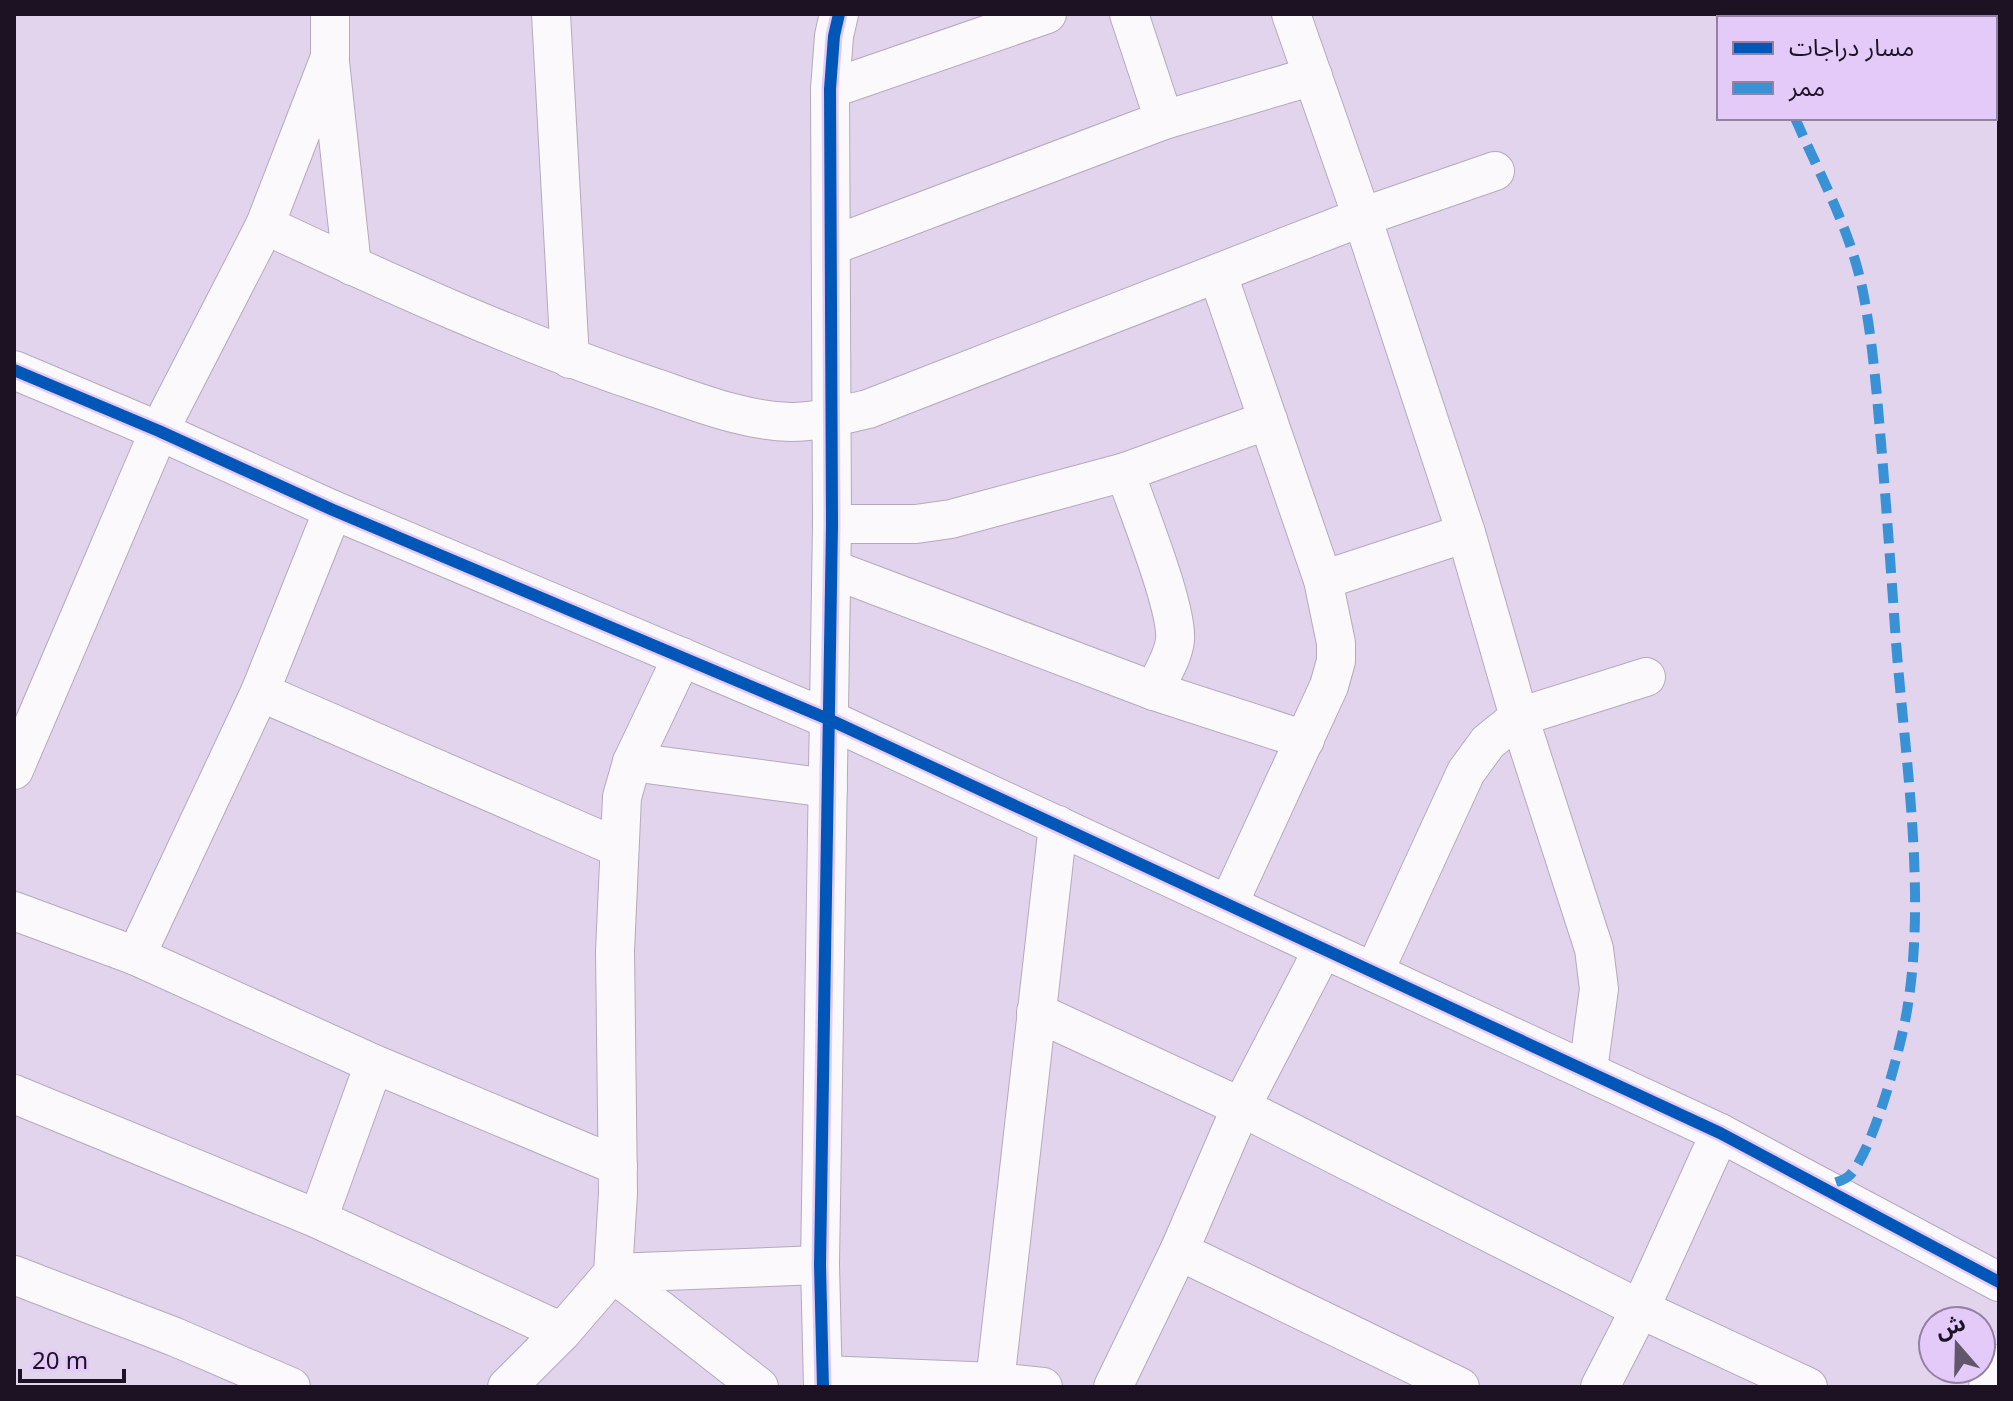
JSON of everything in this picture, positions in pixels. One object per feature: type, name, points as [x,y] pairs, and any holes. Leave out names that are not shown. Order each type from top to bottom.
[{"type":"street","points":[[330,14],[330,57],[352,266]]},
{"type":"street","points":[[551,14],[570,359]]},
{"type":"street","points":[[839,14],[830,89],[832,569],[820,1265],[823,1381],[995,1382],[1043,1387]]},
{"type":"street","points":[[830,89],[1047,14]]},
{"type":"street","points":[[1129,14],[1164,120]]},
{"type":"street","points":[[1291,14],[1362,217],[1466,533],[1519,717],[1594,949],[1599,989],[1588,1070]]},
{"type":"street","points":[[14,770],[29,688],[265,225],[330,57]]},
{"type":"street","points":[[831,246],[1164,120],[1313,76]]},
{"type":"street","points":[[265,225],[352,266],[570,359],[707,405],[756,418],[792,422],[830,418],[868,409],[1362,217],[1495,171]]},
{"type":"street","points":[[1218,275],[1323,580],[1333,618],[1336,661],[1329,686],[1229,903]]},
{"type":"street","points":[[14,370],[159,431],[333,510],[828,719],[1229,903],[1720,1133],[1999,1282]]},
{"type":"street","points":[[832,524],[916,524],[951,519],[1125,472],[1268,420]]},
{"type":"street","points":[[1125,472],[1167,597],[1175,637],[1171,654],[1154,691]]},
{"type":"street","points":[[136,956],[260,692],[333,510]]},
{"type":"street","points":[[1323,580],[1466,533]]},
{"type":"street","points":[[832,569],[1154,691],[1305,740]]},
{"type":"street","points":[[507,1387],[562,1332],[613,1273],[618,1166],[615,951],[622,797],[632,762],[682,657]]},
{"type":"street","points":[[1374,972],[1466,772],[1488,742],[1519,717],[1646,677]]},
{"type":"street","points":[[260,692],[619,848]]},
{"type":"street","points":[[632,762],[828,788]]},
{"type":"street","points":[[995,1382],[1058,825]]},
{"type":"street","points":[[14,911],[136,956],[374,1064],[618,1166]]},
{"type":"street","points":[[1113,1387],[1179,1251],[1241,1107],[1323,949]]},
{"type":"street","points":[[1036,1012],[1241,1107],[1640,1309],[1808,1387]]},
{"type":"street","points":[[318,1219],[374,1064]]},
{"type":"street","points":[[14,1094],[318,1219],[562,1332]]},
{"type":"street","points":[[1600,1387],[1640,1309],[1720,1133]]},
{"type":"street","points":[[1179,1251],[1460,1387]]},
{"type":"street","points":[[613,1273],[820,1265]]},
{"type":"street","points":[[613,1273],[752,1385]]},
{"type":"street","points":[[14,1275],[175,1337],[281,1385]]},
{"type":"street","points":[[1988,1387],[1999,1364]]},
{"type":"marked path","points":[[1796,120],[1843,225],[1858,269],[1866,309],[1880,431],[1914,869],[1913,960],[1908,1004],[1894,1068],[1878,1119],[1859,1162],[1847,1178],[1824,1189]]},
{"type":"cycle path","points":[[823,1387],[820,1265],[832,524],[830,89],[839,14]]},
{"type":"cycle path","points":[[14,370],[159,431],[333,510],[828,719],[1720,1133],[1999,1282]]}]
